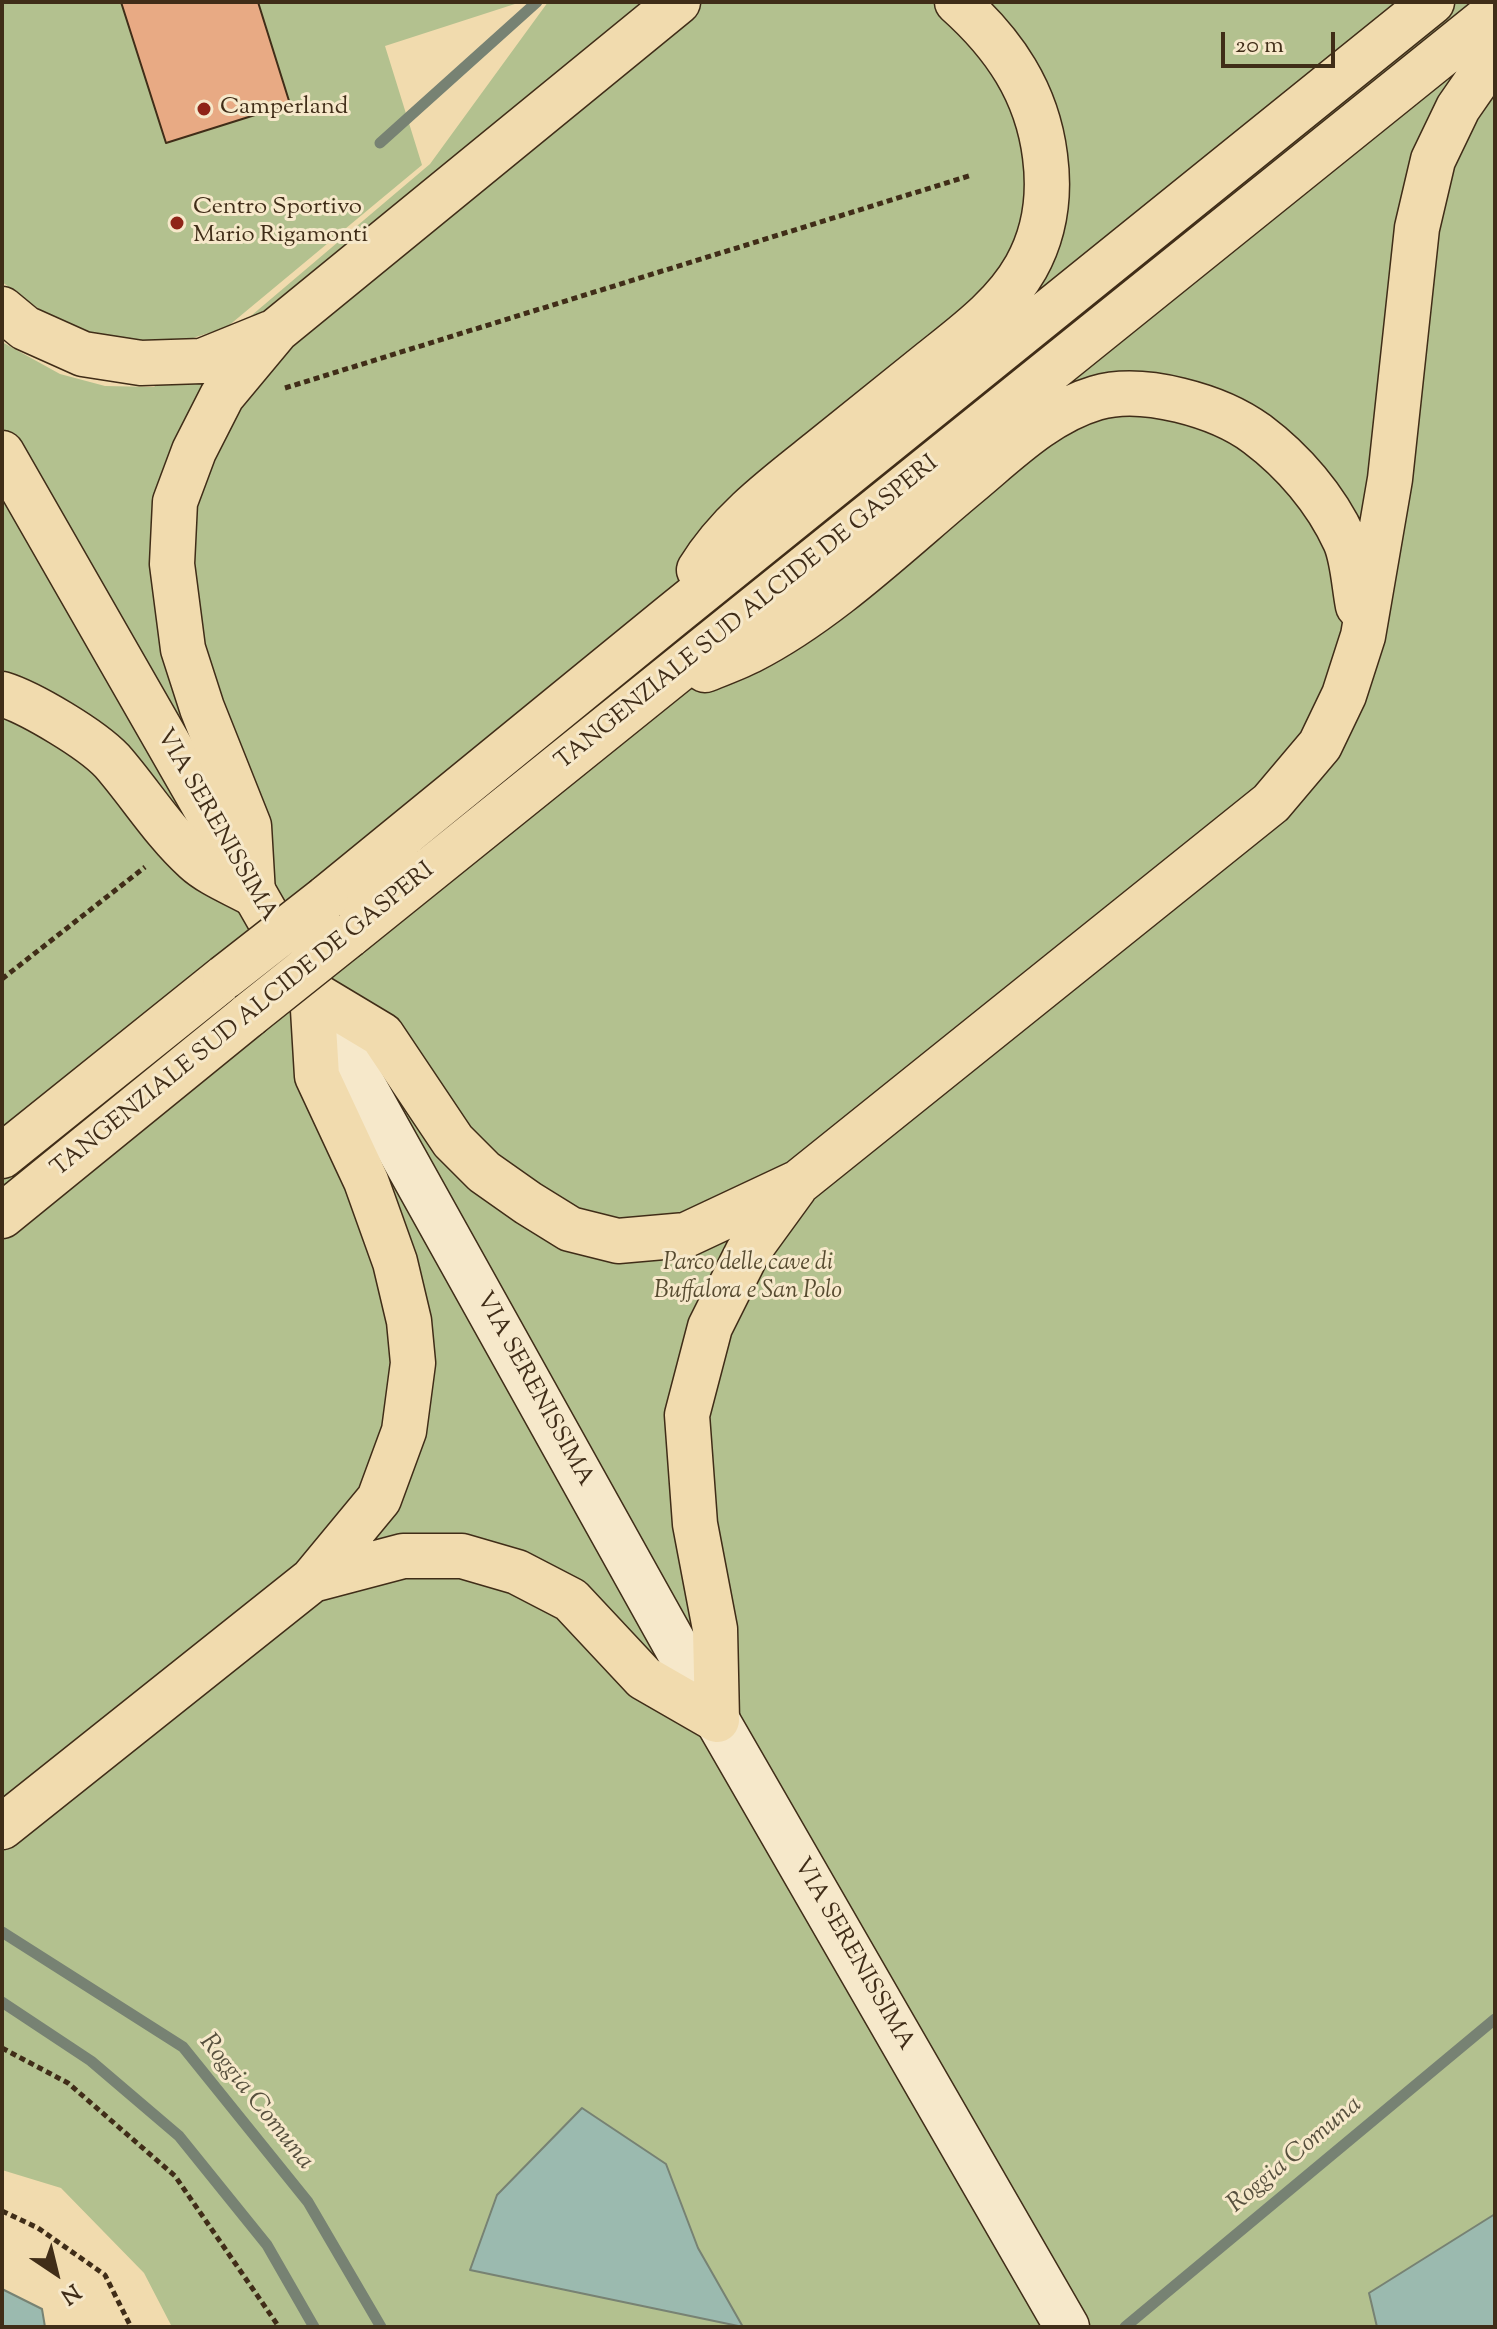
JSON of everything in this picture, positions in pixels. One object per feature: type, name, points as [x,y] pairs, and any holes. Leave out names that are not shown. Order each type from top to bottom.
[{"type":"main road","points":[[253,894],[249,826],[202,708],[183,649],[172,564],[175,502],[194,451],[222,396],[277,330],[678,2]]},
{"type":"main road","points":[[670,617],[714,546],[770,491],[972,329],[1005,297],[1027,266],[1044,223],[1047,171],[1042,130],[1027,90],[1004,50],[957,2]]},
{"type":"main road","name":"TANGENZIALE SUD ALCIDE DE GASPERI","points":[[2,1156],[102,1073],[326,898],[1432,2]]},
{"type":"main road","name":"TANGENZIALE SUD ALCIDE DE GASPERI","points":[[2,1216],[1495,12]]},
{"type":"main road","points":[[312,993],[382,1035],[453,1141],[484,1172],[570,1229],[618,1241],[686,1235],[799,1182],[1271,803],[1320,745],[1344,695],[1363,636],[1390,479],[1417,228],[1433,160],[1458,108],[1495,59]]},
{"type":"main road","points":[[2,309],[25,328],[83,354],[141,363],[202,361],[277,330]]},
{"type":"main road","points":[[654,690],[750,651],[819,607],[1044,422],[1097,397],[1169,397],[1205,406],[1245,425],[1281,452],[1319,496],[1346,542],[1363,636]]},
{"type":"main road","name":"VIA SERENISSIMA","points":[[2,453],[312,993],[717,1720],[1067,2327]]},
{"type":"main road","points":[[2,694],[34,707],[109,758],[197,862],[253,894]]},
{"type":"main road","points":[[2,1827],[312,1580],[379,1499],[404,1431],[413,1363],[409,1321],[395,1262],[366,1181],[317,1076],[312,993]]},
{"type":"main road","points":[[2,1126],[102,1073]]},
{"type":"main road","points":[[717,1720],[715,1629],[695,1524],[687,1415],[710,1327],[747,1253],[799,1182]]},
{"type":"main road","points":[[312,1580],[403,1556],[462,1556],[517,1572],[571,1600],[644,1678],[717,1720]]},
{"type":"path","points":[[276,390],[972,175]]},
{"type":"path","points":[[2,979],[178,842]]},
{"type":"path","points":[[2,2048],[68,2083],[175,2176],[279,2327]]},
{"type":"path","points":[[2,2211],[38,2228],[105,2275],[131,2327]]},
{"type":"green space","name":"Centro Sportivo Mario Rigamonti","points":[[2,2],[521,2],[385,46],[422,165],[227,327],[159,349],[104,341],[61,325],[2,282]]},
{"type":"green space","name":"Parco delle cave di Buffalora e San Polo","points":[[548,2],[1495,2],[1495,2327],[172,2327],[144,2273],[61,2188],[2,2170],[2,342],[60,374],[105,386],[154,387],[232,332],[430,164]]},
{"type":"water","points":[[582,2108],[666,2164],[698,2248],[743,2327],[470,2270],[497,2195]]},
{"type":"water","points":[[1495,2214],[1495,2327],[1377,2327],[1369,2293]]},
{"type":"water","points":[[2,2289],[42,2309],[45,2327],[2,2327]]},
{"type":"building","points":[[121,2],[258,2],[290,104],[166,143]]},
{"type":"waterway","name":"Roggia Comuna","points":[[380,143],[537,2]]},
{"type":"waterway","name":"Roggia Comuna","points":[[2,1932],[183,2047],[308,2202],[381,2327]]},
{"type":"waterway","points":[[2,2002],[91,2061],[179,2136],[267,2245],[314,2327]]},
{"type":"waterway","name":"Roggia Comuna","points":[[1125,2327],[1495,2019]]},
{"type":"place","name":"Camperland","points":[[204,109]]},
{"type":"place","name":"Centro Sportivo Mario Rigamonti","points":[[177,223]]}]
